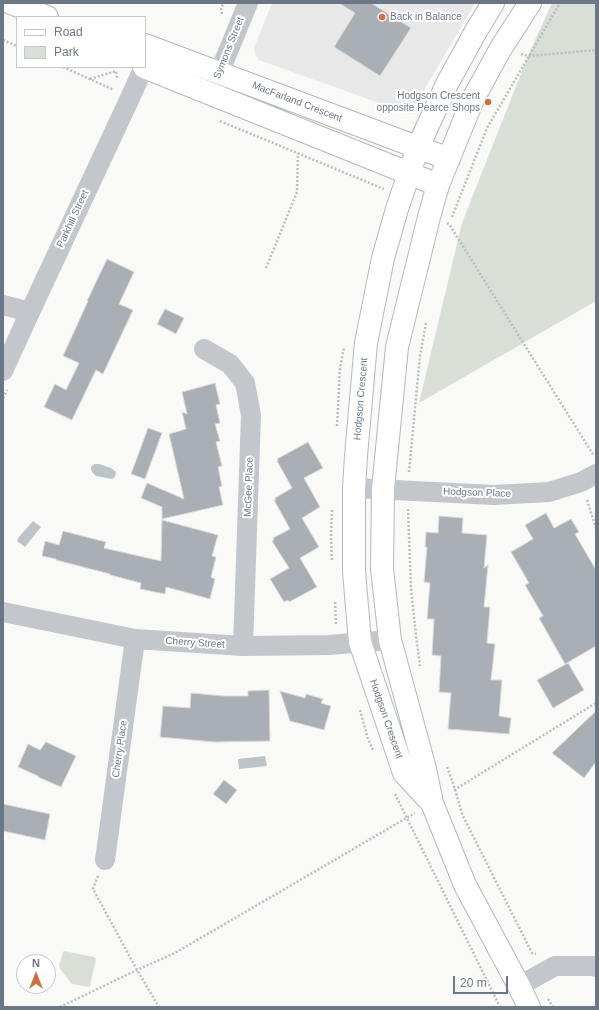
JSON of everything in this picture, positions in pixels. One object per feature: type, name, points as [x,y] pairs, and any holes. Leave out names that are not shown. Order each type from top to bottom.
[{"type":"street","points":[[11,3],[44,16]]},
{"type":"street","name":"Symons Street","points":[[211,94],[248,3]]},
{"type":"street","name":"Hodgson Crescent","points":[[432,803],[404,773],[360,642],[354,570],[354,488],[366,343],[383,258],[397,209],[418,147],[447,84],[493,3]]},
{"type":"street","name":"Hodgson Crescent","points":[[529,1007],[465,885],[432,803],[425,769],[390,640],[382,569],[383,489],[397,347],[429,217],[438,185],[473,99],[501,48],[530,3]]},
{"type":"street","name":"MacFarland Crescent","points":[[147,52],[220,72],[448,159]]},
{"type":"street","name":"Parkhill Street","points":[[3,371],[144,68]]},
{"type":"street","points":[[146,68],[438,185]]},
{"type":"street","points":[[3,305],[30,312]]},
{"type":"street","name":"McGee Place","points":[[204,349],[230,364],[245,383],[251,415],[243,646]]},
{"type":"street","name":"Hodgson Place","points":[[354,488],[494,495],[549,492],[588,478]]},
{"type":"street","name":"Cherry Street","points":[[3,612],[135,638],[243,646],[329,645],[390,640]]},
{"type":"street","name":"Cherry Place","points":[[105,860],[135,638]]},
{"type":"street","points":[[518,986],[555,966],[596,967]]},
{"type":"path","points":[[3,40],[16,46]]},
{"type":"path","points":[[501,48],[528,56],[596,50]]},
{"type":"path","points":[[65,68],[130,98]]},
{"type":"path","points":[[213,118],[385,190]]},
{"type":"path","points":[[266,268],[297,192],[298,153]]},
{"type":"path","points":[[449,224],[596,459]]},
{"type":"path","points":[[588,478],[596,528]]},
{"type":"path","points":[[60,1007],[175,953],[432,803],[596,703]]},
{"type":"path","points":[[105,860],[92,889],[159,1007]]},
{"type":"shaded area","points":[[272,3],[475,3],[410,114],[259,60],[255,55],[254,48]]},
{"type":"shaded area","points":[[94,464],[111,468],[116,472],[115,477],[112,479],[96,476],[91,470],[91,467]]},
{"type":"shaded area","points":[[33,521],[41,527],[25,547],[17,541]]},
{"type":"shaded area","points":[[265,756],[267,766],[239,769],[238,759]]},
{"type":"green space","points":[[552,3],[596,3],[596,301],[419,403],[462,223],[528,56]]},
{"type":"green space","points":[[64,951],[94,957],[96,959],[89,987],[72,984],[60,969],[59,966]]},
{"type":"building","points":[[339,3],[371,3],[411,28],[380,76],[334,47],[355,13]]},
{"type":"building","points":[[107,259],[134,272],[119,304],[133,310],[103,374],[96,370],[72,420],[44,407],[55,384],[66,390],[79,363],[63,356]]},
{"type":"building","points":[[165,309],[184,318],[176,334],[157,324]]},
{"type":"building","points":[[215,383],[220,404],[216,405],[220,423],[215,424],[220,441],[216,442],[222,466],[218,467],[222,486],[219,487],[223,505],[162,519],[162,507],[141,498],[147,483],[184,499],[169,434],[186,429],[182,412],[187,414],[182,392]]},
{"type":"building","points":[[148,428],[162,433],[145,479],[131,474]]},
{"type":"building","points":[[308,442],[323,468],[304,478],[320,507],[302,518],[319,547],[300,558],[317,587],[289,602],[288,600],[284,602],[270,579],[289,568],[272,541],[274,540],[273,538],[290,529],[274,500],[292,488],[277,459]]},
{"type":"building","points":[[546,513],[554,528],[571,519],[579,532],[575,534],[596,570],[596,646],[565,664],[539,618],[543,616],[525,585],[529,583],[511,552],[533,539],[525,525]]},
{"type":"building","points":[[439,516],[463,518],[462,533],[487,535],[484,568],[488,565],[484,607],[490,607],[487,643],[495,644],[491,680],[502,680],[499,716],[511,718],[509,734],[448,729],[451,693],[439,692],[441,656],[432,655],[434,619],[427,619],[430,583],[424,582],[427,547],[425,547],[426,532],[438,533]]},
{"type":"building","points":[[162,520],[218,535],[212,556],[216,557],[211,577],[215,579],[210,599],[166,587],[165,594],[140,589],[141,583],[42,556],[45,541],[59,545],[63,531],[106,542],[104,548],[161,561]]},
{"type":"building","points":[[568,663],[584,690],[553,708],[537,680]]},
{"type":"building","points":[[269,690],[270,741],[214,742],[160,737],[163,706],[190,708],[191,693],[224,696],[248,696],[248,691]]},
{"type":"building","points":[[280,691],[305,698],[306,694],[323,699],[321,703],[331,706],[324,730],[290,721]]},
{"type":"building","points":[[596,711],[596,762],[584,778],[552,753]]},
{"type":"building","points":[[46,742],[76,756],[61,787],[18,767],[28,744],[40,750]]},
{"type":"building","points":[[224,780],[237,790],[226,804],[213,794]]},
{"type":"building","points":[[3,804],[50,814],[45,840],[3,831]]},
{"type":"place","name":"Back in Balance","points":[[382,17]]},
{"type":"place","name":"Hodgson Crescent opposite Pearce Shops","points":[[488,102]]}]
